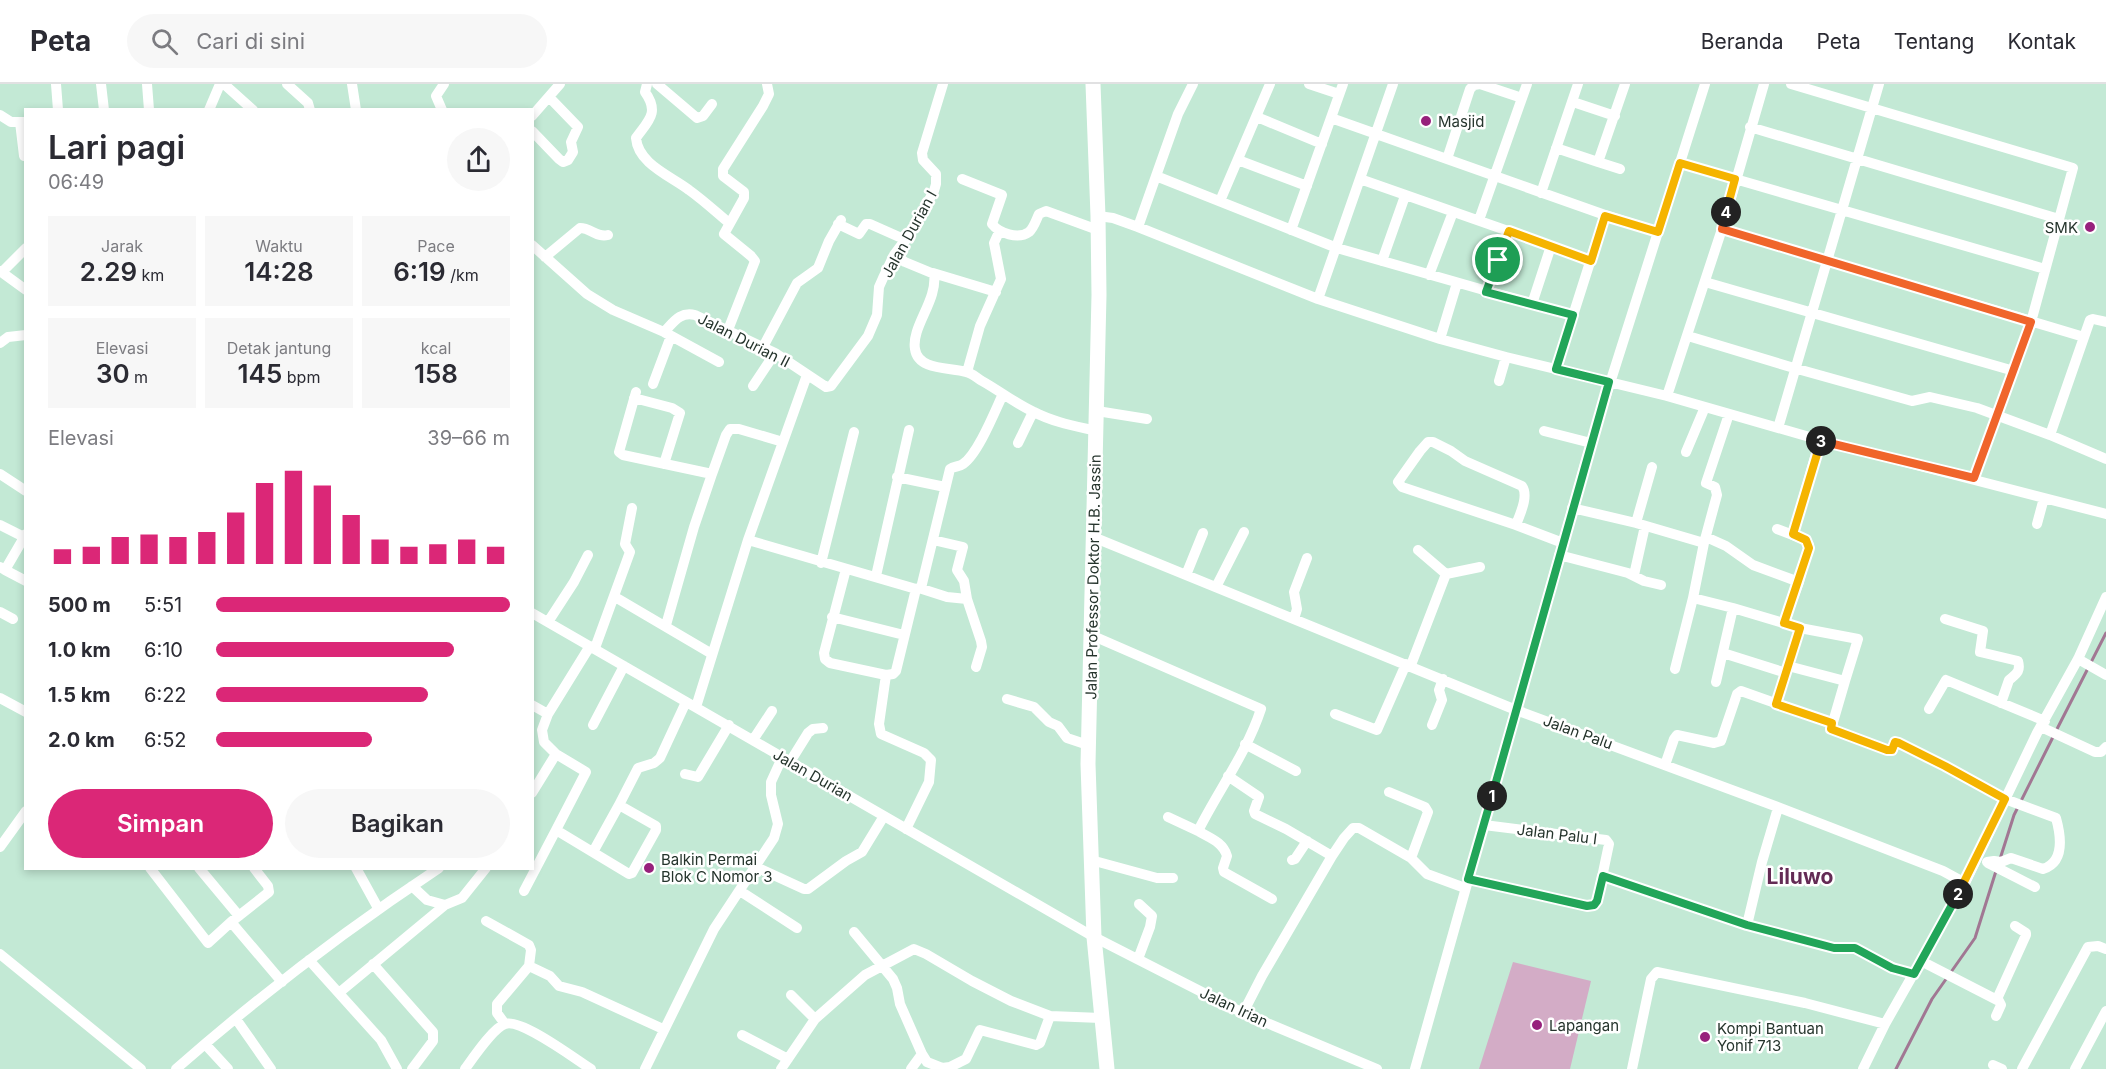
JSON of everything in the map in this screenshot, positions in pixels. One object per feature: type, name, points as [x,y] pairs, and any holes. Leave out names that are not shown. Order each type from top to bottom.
[{"type":"highway","name":"Jalan Professor Doktor H.B. Jassin","points":[[1093,84],[1098,223],[1097,411],[1088,745],[1094,937],[1107,1069]]},
{"type":"street","points":[[56,84],[58,108]]},
{"type":"street","points":[[101,84],[104,108]]},
{"type":"street","points":[[147,84],[149,108]]},
{"type":"street","points":[[210,108],[222,84],[252,108]]},
{"type":"street","points":[[287,84],[308,103],[309,108]]},
{"type":"street","points":[[352,84],[356,108]]},
{"type":"street","points":[[441,108],[436,96],[444,84]]},
{"type":"street","points":[[534,114],[560,84]]},
{"type":"street","points":[[646,84],[645,92],[651,99],[652,106],[647,124],[636,138],[638,148],[659,170],[688,189],[729,223]]},
{"type":"street","points":[[657,84],[697,117],[703,116],[712,104]]},
{"type":"street","points":[[728,330],[755,261],[725,237],[724,231],[744,198],[744,192],[723,176],[723,169],[764,106],[769,94],[767,84]]},
{"type":"street","name":"Jalan Durian I","points":[[807,375],[826,387],[831,386],[861,348],[877,315],[879,287],[894,255],[906,240],[936,184],[936,174],[924,160],[922,153],[943,84]]},
{"type":"street","points":[[1138,227],[1178,114],[1193,84]]},
{"type":"street","points":[[1220,201],[1270,84]]},
{"type":"street","points":[[1291,230],[1341,89],[1309,84]]},
{"type":"street","points":[[1318,299],[1393,84]]},
{"type":"street","points":[[1447,159],[1470,89],[1480,84],[1522,98]]},
{"type":"street","points":[[1479,220],[1527,84]]},
{"type":"street","points":[[1540,193],[1578,84]]},
{"type":"street","points":[[1598,162],[1625,84]]},
{"type":"street","points":[[1415,1069],[1591,443],[1705,84]]},
{"type":"street","points":[[1667,396],[1722,229],[1764,84]]},
{"type":"street","points":[[1791,84],[2072,167],[2073,172],[2031,322],[1974,478]]},
{"type":"street","points":[[1778,428],[1879,84]]},
{"type":"street","points":[[534,133],[556,157],[563,162],[568,160],[573,152],[571,142],[578,127],[549,97]]},
{"type":"street","points":[[1573,102],[1615,116]]},
{"type":"street","points":[[1257,117],[1322,144]]},
{"type":"street","points":[[1331,118],[1605,216],[1658,232]]},
{"type":"street","points":[[2,121],[23,122],[24,156]]},
{"type":"street","points":[[1750,127],[2059,219]]},
{"type":"street","points":[[1556,148],[1620,169]]},
{"type":"street","points":[[1238,160],[1307,186]]},
{"type":"street","points":[[1680,163],[2045,269]]},
{"type":"street","points":[[1156,176],[1337,248],[1573,315]]},
{"type":"street","points":[[962,179],[1002,195],[992,224],[999,232],[1024,235],[1031,230],[1039,214],[1046,212],[1098,223],[1113,218],[1318,299],[1440,339],[1667,396],[1820,440],[2104,513]]},
{"type":"street","points":[[1360,179],[1591,261]]},
{"type":"street","points":[[1382,261],[1405,196]]},
{"type":"street","points":[[1429,275],[1453,212]]},
{"type":"street","points":[[1556,369],[1605,216]]},
{"type":"street","points":[[763,347],[797,283],[818,268],[839,222],[859,234],[866,224],[870,224],[906,240]]},
{"type":"street","points":[[545,257],[580,228],[588,229],[598,236],[608,235]]},
{"type":"street","points":[[1722,229],[2084,337]]},
{"type":"street","points":[[1486,292],[1509,231]]},
{"type":"street","points":[[967,372],[980,326],[1001,279],[994,243],[999,232]]},
{"type":"street","points":[[1532,304],[1551,246]]},
{"type":"street","points":[[534,247],[587,294],[719,362]]},
{"type":"street","points":[[24,250],[1,272],[24,289]]},
{"type":"street","points":[[894,255],[933,273],[996,292]]},
{"type":"street","points":[[933,273],[934,284],[925,315],[914,337],[915,352],[921,360],[932,366],[967,372],[1033,412],[1096,431]]},
{"type":"street","points":[[1705,282],[2014,371]]},
{"type":"street","points":[[1440,339],[1457,283]]},
{"type":"street","name":"Jalan Durian II","points":[[668,334],[676,319],[689,313],[775,353],[807,375]]},
{"type":"street","points":[[2050,435],[2091,319],[2106,322]]},
{"type":"street","points":[[653,384],[668,334]]},
{"type":"street","points":[[0,343],[8,337],[24,335]]},
{"type":"street","points":[[1688,336],[1912,401],[1930,397],[1977,408],[2104,455]]},
{"type":"street","points":[[753,386],[775,353]]},
{"type":"street","points":[[1499,381],[1506,357]]},
{"type":"street","points":[[593,852],[638,768],[644,764],[654,763],[660,758],[691,704],[712,654],[748,540],[807,375]]},
{"type":"street","points":[[846,569],[824,653],[827,661],[886,675],[893,674],[896,671],[918,589],[924,584],[950,469],[962,465],[971,456],[989,426],[1003,394]]},
{"type":"street","points":[[664,464],[680,413],[635,395],[619,452],[623,455],[664,464],[712,474]]},
{"type":"street","points":[[1686,452],[1705,407]]},
{"type":"street","points":[[1097,411],[1146,419]]},
{"type":"street","points":[[1018,443],[1033,412]]},
{"type":"street","points":[[1675,669],[1717,495],[1715,487],[1706,483],[1729,414]]},
{"type":"street","points":[[666,626],[694,527],[726,435],[730,429],[739,429],[783,442]]},
{"type":"street","points":[[876,576],[909,430]]},
{"type":"street","points":[[1544,431],[1591,443]]},
{"type":"street","points":[[821,563],[854,432]]},
{"type":"street","points":[[1793,534],[1820,440]]},
{"type":"street","points":[[1516,525],[1526,491],[1522,486],[1465,461],[1452,451],[1433,442],[1425,445],[1398,482],[1407,490],[1516,525],[1563,543]]},
{"type":"street","points":[[1634,575],[1640,524],[1652,467]]},
{"type":"street","points":[[0,474],[24,490]]},
{"type":"street","points":[[897,477],[945,487]]},
{"type":"street","points":[[2037,525],[2044,498]]},
{"type":"street","points":[[524,891],[586,772],[556,754],[544,742],[543,724],[592,647],[615,597],[630,552],[625,544],[632,508]]},
{"type":"street","points":[[1572,508],[1726,546],[1754,565],[1799,582]]},
{"type":"street","points":[[0,525],[24,536]]},
{"type":"street","points":[[1777,529],[1806,540],[1809,545],[1784,623]]},
{"type":"street","points":[[1216,587],[1244,532]]},
{"type":"street","points":[[1186,575],[1203,533]]},
{"type":"street","name":"Jalan Palu","points":[[1093,537],[1409,664],[1516,710],[1943,871],[1965,883]]},
{"type":"street","points":[[24,538],[3,569],[24,580]]},
{"type":"street","points":[[748,540],[821,563],[876,576],[942,596],[967,599]]},
{"type":"street","points":[[933,540],[963,547],[957,570],[964,581],[967,599],[981,641],[982,647],[976,667]]},
{"type":"street","points":[[1418,550],[1446,574]]},
{"type":"street","points":[[548,622],[574,582],[588,555]]},
{"type":"street","points":[[1559,555],[1634,575],[1644,581],[1661,585]]},
{"type":"street","points":[[1294,619],[1297,609],[1294,592],[1307,558]]},
{"type":"street","points":[[1446,574],[1479,567]]},
{"type":"street","points":[[1335,714],[1377,730],[1409,664],[1446,574]]},
{"type":"street","points":[[615,597],[712,654]]},
{"type":"street","points":[[1992,863],[2010,801],[2049,729],[2081,661],[2106,597]]},
{"type":"street","points":[[1693,598],[1800,628],[1858,639],[1831,729],[1887,750],[1892,750],[1895,742],[1899,743],[2010,801],[2056,818],[2060,843],[2059,854],[2054,864],[2043,869],[2011,858],[1992,863],[1965,883],[1863,1069]]},
{"type":"street","points":[[1716,682],[1733,608]]},
{"type":"street","points":[[0,612],[13,619]]},
{"type":"street","name":"Jalan Durian","points":[[534,614],[1094,937]]},
{"type":"street","points":[[832,617],[904,635]]},
{"type":"street","points":[[1945,619],[1983,631],[1980,652],[2018,661],[2017,674],[2009,680],[2001,703]]},
{"type":"street","points":[[1776,704],[1800,628]]},
{"type":"street","points":[[1091,636],[1261,709],[1255,727],[1198,831]]},
{"type":"street","points":[[1723,653],[1845,681]]},
{"type":"street","points":[[2081,661],[2101,672]]},
{"type":"street","points":[[593,725],[624,666]]},
{"type":"street","points":[[886,675],[879,724],[881,734],[924,753],[931,760],[929,782],[906,829]]},
{"type":"street","points":[[1432,725],[1442,698],[1439,690],[1443,679]]},
{"type":"street","points":[[1929,709],[1946,680],[2001,703],[2095,752],[2102,752],[2106,747]]},
{"type":"street","points":[[1665,765],[1677,735],[1714,742],[1720,741],[1737,694],[1741,691],[1832,723]]},
{"type":"street","points":[[0,698],[24,711]]},
{"type":"street","points":[[1007,699],[1034,707],[1049,722],[1058,726],[1067,738],[1088,745]]},
{"type":"street","points":[[534,706],[548,714]]},
{"type":"street","points":[[753,740],[772,711]]},
{"type":"street","points":[[685,774],[698,777],[729,725]]},
{"type":"street","points":[[645,1069],[714,929],[774,838],[778,824],[771,788],[786,760],[808,733],[813,729],[823,728]]},
{"type":"street","points":[[1245,744],[1296,771]]},
{"type":"street","points":[[534,790],[556,754]]},
{"type":"street","points":[[1228,776],[1259,796],[1255,814],[1332,856]]},
{"type":"street","points":[[1389,792],[1425,807],[1428,812],[1411,858]]},
{"type":"street","points":[[556,830],[631,874],[656,830],[654,823],[619,805]]},
{"type":"street","points":[[1747,925],[1761,862],[1778,808]]},
{"type":"street","points":[[0,847],[24,814]]},
{"type":"street","points":[[756,867],[808,889],[862,852],[884,816]]},
{"type":"street","points":[[1168,817],[1220,843],[1227,856],[1224,872],[1272,899]]},
{"type":"street","name":"Jalan Palu I","points":[[1484,825],[1606,840],[1609,844],[1603,876]]},
{"type":"street","points":[[1243,1013],[1332,856],[1350,830],[1356,827],[1411,858],[1427,874],[1466,884],[1590,906],[1597,901],[1603,876],[1747,925],[1834,948],[1855,948],[1892,968],[1914,974]]},
{"type":"street","points":[[1292,860],[1307,842]]},
{"type":"street","points":[[1091,860],[1157,878],[1173,878]]},
{"type":"street","points":[[1992,863],[2035,887]]},
{"type":"street","points":[[152,870],[207,943],[213,941],[235,919],[269,892],[268,886],[256,870]]},
{"type":"street","points":[[200,870],[282,982]]},
{"type":"street","points":[[360,870],[378,908]]},
{"type":"street","points":[[176,1069],[309,960],[378,908],[436,870]]},
{"type":"street","points":[[340,992],[445,905],[462,898],[484,870]]},
{"type":"street","points":[[412,886],[427,900],[445,905]]},
{"type":"street","points":[[740,891],[797,928]]},
{"type":"street","points":[[1137,959],[1152,916],[1139,904]]},
{"type":"street","points":[[486,921],[529,945],[531,950],[528,966],[497,1004],[497,1013],[505,1024]]},
{"type":"street","points":[[1997,999],[2026,935],[2015,926]]},
{"type":"street","points":[[854,932],[889,974],[897,988],[900,1004],[927,1062],[942,1068],[950,1067],[966,1059],[980,1030],[1036,1045],[1040,1043],[1050,1016]]},
{"type":"street","name":"Jalan Irian","points":[[1094,937],[1243,1013],[1377,1069]]},
{"type":"street","points":[[2022,1069],[2088,947],[2098,946],[2106,949]]},
{"type":"street","points":[[782,1069],[815,1019],[855,983],[914,949],[1011,1001],[1050,1016],[1101,1018]]},
{"type":"street","points":[[0,954],[141,1069]]},
{"type":"street","points":[[309,960],[381,1040],[396,1069]]},
{"type":"street","points":[[1921,961],[1997,999],[2001,1005],[1996,1016]]},
{"type":"street","points":[[373,964],[433,1032],[433,1041],[412,1069]]},
{"type":"street","points":[[528,966],[550,976],[563,988],[582,992],[663,1029]]},
{"type":"street","points":[[1632,1069],[1651,980],[1657,972],[1714,983],[1886,1024]]},
{"type":"street","points":[[791,995],[815,1019]]},
{"type":"street","points":[[2075,1069],[2106,1011]]},
{"type":"street","points":[[236,1019],[271,1069]]},
{"type":"street","points":[[465,1069],[496,1031],[505,1024],[519,1024],[591,1069]]},
{"type":"street","points":[[742,1035],[788,1059]]},
{"type":"street","points":[[205,1044],[228,1069]]},
{"type":"street","points":[[911,1069],[922,1054]]},
{"type":"shaded area","name":"Lapangan","points":[[1513,962],[1591,981],[1570,1069],[1479,1069]]},
{"type":"waterway","points":[[2056,731],[2106,633]]},
{"type":"waterway","points":[[2000,859],[2014,815],[2053,737]]},
{"type":"waterway","points":[[1896,1069],[1932,999],[1975,938],[1996,871]]},
{"type":"place","name":"Masjid","points":[[1426,121]]},
{"type":"place","name":"SMK","points":[[2090,227]]},
{"type":"place","name":"Balkin Permai Blok C Nomor 3","points":[[649,868]]},
{"type":"place","name":"Lapangan","points":[[1537,1025]]},
{"type":"place","name":"Kompi Bantuan Yonif 713","points":[[1705,1037]]},
{"type":"district","name":"Liluwo","points":[[1800,876]]},
{"type":"route","points":[[1680,163],[1735,179],[1722,229],[2031,322],[1974,478],[1820,440],[1793,534],[1806,540],[1809,548],[1784,623],[1800,628],[1776,704],[1832,723],[1831,729],[1887,750],[1892,750],[1895,742],[1899,743],[2005,799],[1965,883],[1914,974],[1892,968],[1855,948],[1834,948],[1747,925],[1603,876],[1597,901],[1590,906],[1468,879],[1609,382],[1556,369],[1573,315],[1486,292],[1498,260],[1509,231],[1591,261],[1605,216],[1658,232],[1680,163]]}]
